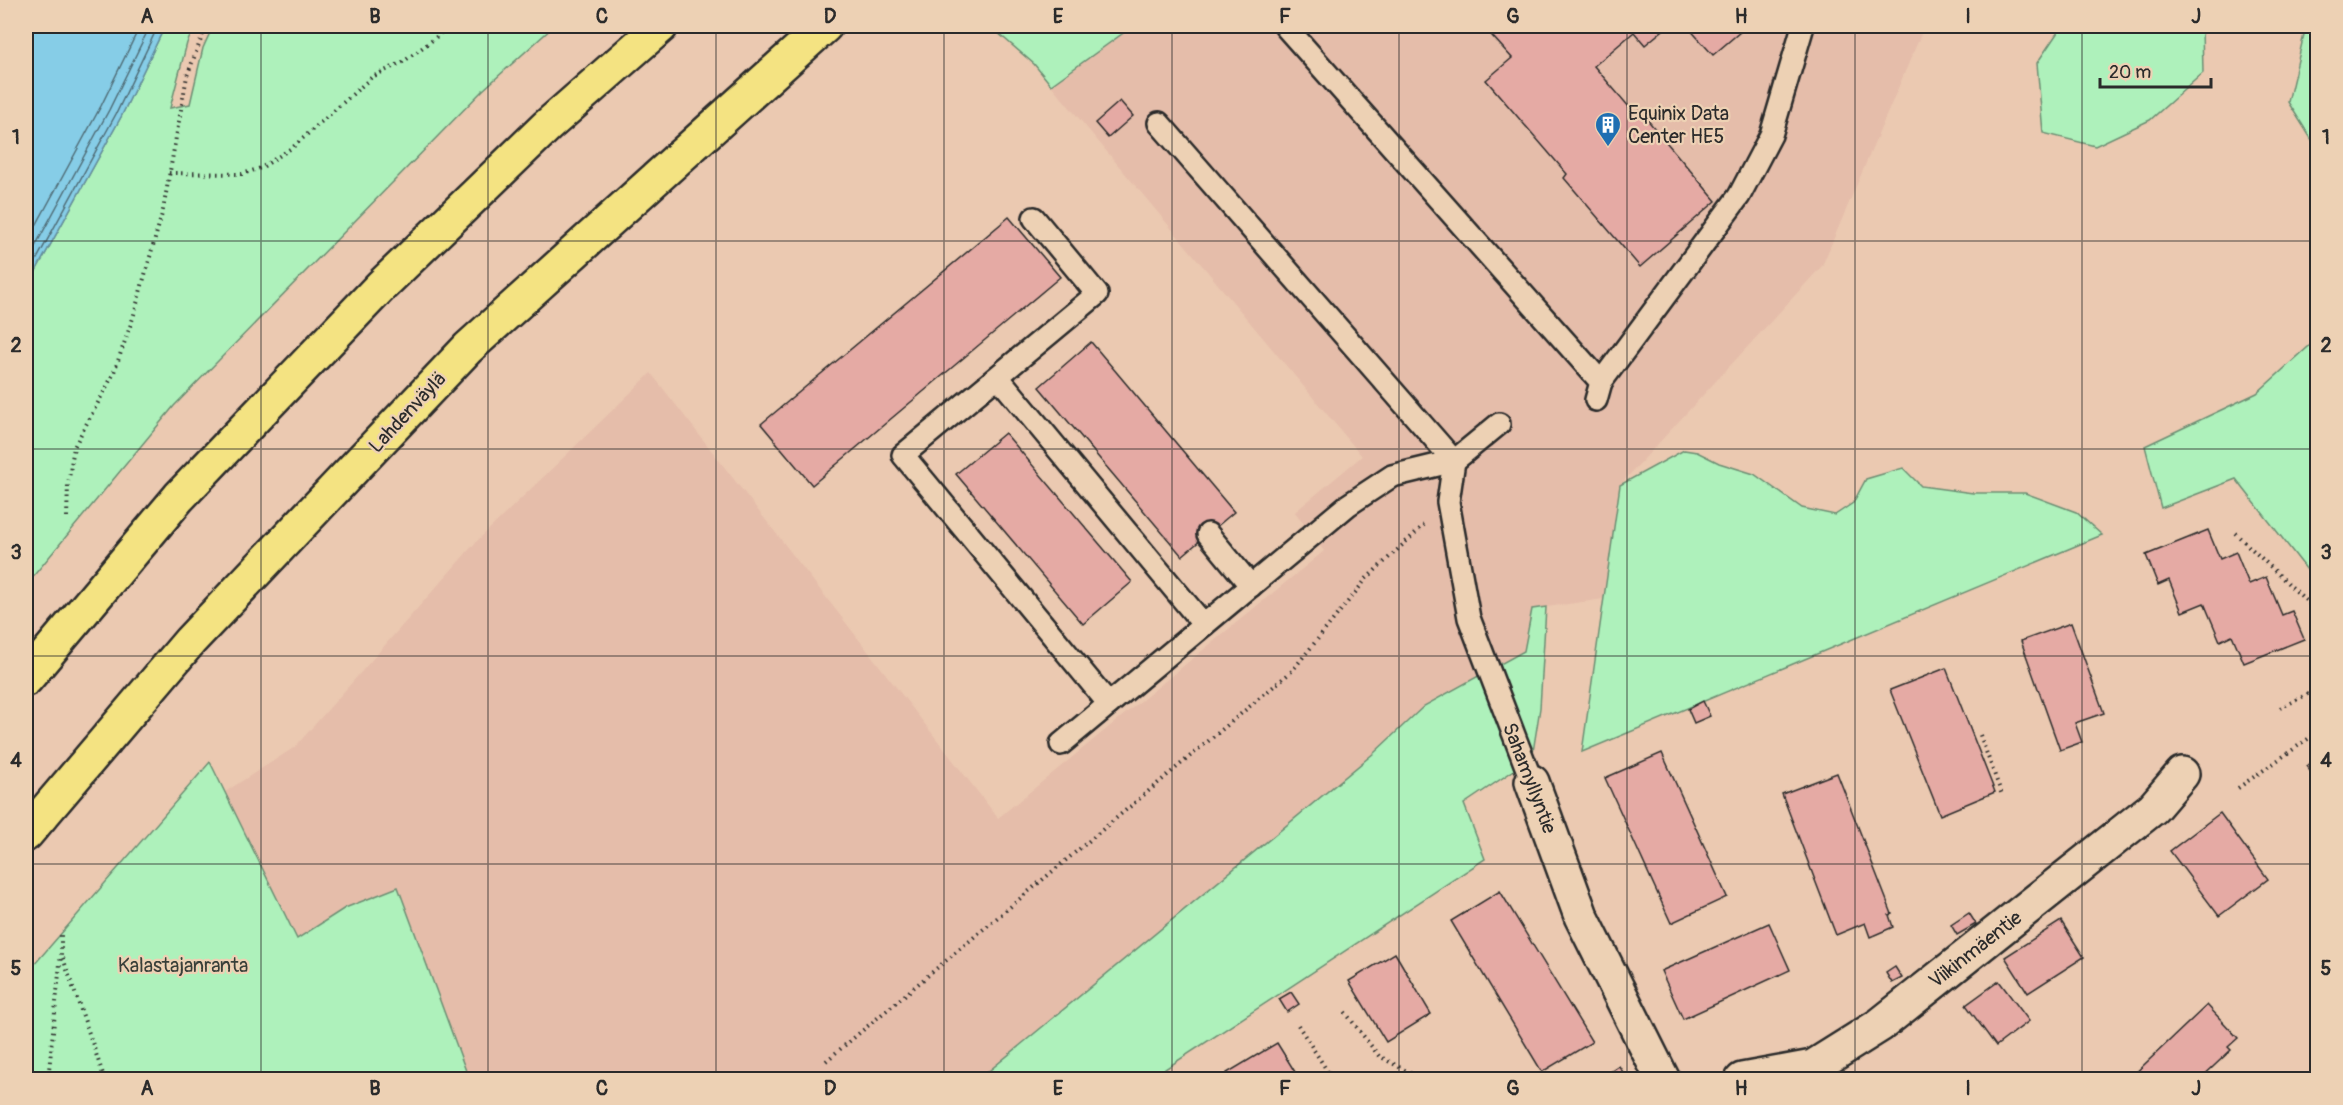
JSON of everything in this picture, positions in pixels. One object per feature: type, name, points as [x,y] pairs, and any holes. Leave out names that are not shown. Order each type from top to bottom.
[{"type":"highway","points":[[26,679],[179,497],[381,286],[547,126],[661,26]]},
{"type":"highway","name":"Lahdenväylä","points":[[26,834],[190,641],[468,348],[825,26]]},
{"type":"street","name":"Viikinmäentie","points":[[1742,1080],[1819,1073],[2153,808],[2182,774]]},
{"type":"street","name":"Sahamyllyntie","points":[[1532,782],[1581,916],[1663,1080]]},
{"type":"lane","points":[[1285,26],[1599,391],[1739,196],[1771,135],[1803,26]]},
{"type":"lane","points":[[1159,123],[1454,461]]},
{"type":"lane","points":[[1034,218],[1097,294],[903,455],[1109,704]]},
{"type":"lane","points":[[998,376],[1204,625]]},
{"type":"lane","points":[[1061,744],[1348,505],[1392,476],[1454,461],[1498,424]]},
{"type":"lane","name":"Sahamyllyntie","points":[[1454,461],[1448,502],[1469,618],[1532,782]]},
{"type":"lane","points":[[1208,534],[1251,586]]},
{"type":"path","points":[[67,517],[68,484],[74,447],[113,375],[130,327],[163,210],[186,76],[206,26]]},
{"type":"path","points":[[169,173],[242,174],[261,168],[293,147],[372,77],[403,62],[435,39],[448,26]]},
{"type":"path","points":[[826,1061],[1292,671],[1367,578],[1448,502]]},
{"type":"path","points":[[2235,533],[2318,612]]},
{"type":"path","points":[[2280,708],[2318,689]]},
{"type":"path","points":[[2238,788],[2318,732]]},
{"type":"path","points":[[1980,735],[2002,795]]},
{"type":"path","points":[[48,1080],[62,954],[61,932]]},
{"type":"path","points":[[62,954],[105,1080]]},
{"type":"path","points":[[1345,1012],[1379,1056],[1423,1080]]},
{"type":"path","points":[[1298,1025],[1333,1080]]},
{"type":"shaded area","points":[[1133,26],[1922,26],[1922,32],[1822,266],[1620,485],[1604,599],[1532,609],[1524,650],[1424,706],[1485,859],[1150,1079],[365,1079],[225,792],[295,747],[476,542],[651,373],[998,818],[1324,551],[1295,512],[1362,456],[1051,85]]},
{"type":"green space","points":[[165,26],[195,26],[187,43],[170,108],[190,104],[203,48],[213,26],[554,26],[483,90],[174,406],[26,585],[26,296],[32,278],[121,117]]},
{"type":"green space","points":[[990,26],[1133,26],[1051,85],[1034,64]]},
{"type":"green space","points":[[2062,26],[2202,26],[2203,73],[2150,120],[2095,146],[2043,133],[2037,63]]},
{"type":"green space","points":[[2306,26],[2317,26],[2317,148],[2288,102]]},
{"type":"green space","points":[[2317,339],[2318,568],[2311,575],[2236,479],[2161,508],[2145,446],[2257,393]]},
{"type":"green space","points":[[1684,450],[1697,452],[1719,463],[1754,474],[1802,508],[1835,515],[1853,503],[1866,479],[1903,468],[1921,486],[1973,493],[2025,493],[2076,512],[2102,535],[1582,752],[1620,485]]},
{"type":"green space","points":[[1546,607],[1540,708],[1532,758],[1464,804],[1485,859],[1150,1079],[978,1080],[1374,753],[1424,706],[1524,651],[1532,609]]},
{"type":"green space","name":"Kalastajanranta","points":[[210,762],[297,939],[345,908],[398,887],[469,1079],[26,1079],[26,974]]},
{"type":"water","points":[[26,26],[165,26],[121,117],[32,278],[26,297]]},
{"type":"building","name":"Equinix Data Center HE5","points":[[1483,26],[1668,26],[1645,45],[1634,32],[1594,66],[1636,115],[1640,111],[1716,201],[1640,267],[1564,178],[1567,174],[1486,80],[1512,58]]},
{"type":"building","name":"Equinix Data Center HE5","points":[[1687,26],[1747,26],[1713,55]]},
{"type":"building","points":[[1120,101],[1133,116],[1108,138],[1095,123]]},
{"type":"building","points":[[1009,217],[1060,277],[812,485],[761,424]]},
{"type":"building","points":[[1091,342],[1234,512],[1182,556],[1039,387]]},
{"type":"building","points":[[1005,433],[1132,582],[1083,624],[956,474]]},
{"type":"building","points":[[2208,530],[2220,559],[2236,552],[2249,584],[2266,577],[2282,615],[2292,611],[2304,639],[2244,663],[2232,635],[2220,641],[2204,603],[2182,612],[2169,580],[2158,585],[2146,555]]},
{"type":"building","points":[[2071,623],[2104,713],[2075,723],[2082,742],[2060,750],[2021,641]]},
{"type":"building","points":[[1946,668],[1995,792],[1940,815],[1890,690]]},
{"type":"building","points":[[1703,701],[1710,716],[1694,723],[1688,709]]},
{"type":"building","points":[[1662,753],[1727,897],[1671,923],[1605,778]]},
{"type":"building","points":[[2318,758],[2318,781],[2306,766]]},
{"type":"building","points":[[1837,773],[1892,914],[1889,915],[1893,927],[1870,937],[1865,923],[1836,935],[1782,794]]},
{"type":"building","points":[[2220,813],[2268,879],[2219,916],[2170,851]]},
{"type":"building","points":[[1500,891],[1592,1042],[1542,1072],[1451,921]]},
{"type":"building","points":[[1969,913],[1976,924],[1957,935],[1951,925]]},
{"type":"building","points":[[2061,921],[2084,957],[2028,993],[2005,957]]},
{"type":"building","points":[[1769,923],[1790,970],[1683,1019],[1661,971]]},
{"type":"building","points":[[1395,953],[1431,1014],[1386,1042],[1349,981]]},
{"type":"building","points":[[1895,967],[1902,978],[1892,983],[1886,973]]},
{"type":"building","points":[[1999,981],[2029,1021],[1996,1046],[1966,1005]]},
{"type":"building","points":[[1291,992],[1299,1004],[1287,1012],[1279,999]]},
{"type":"building","points":[[2207,1005],[2238,1038],[2228,1047],[2231,1050],[2199,1080],[2128,1080]]},
{"type":"building","points":[[1277,1043],[1300,1080],[1231,1080],[1227,1073]]},
{"type":"building","points":[[1619,1066],[1626,1077],[1614,1080],[1610,1072]]},
{"type":"place","name":"Equinix Data Center HE5","points":[[1608,148]]}]
